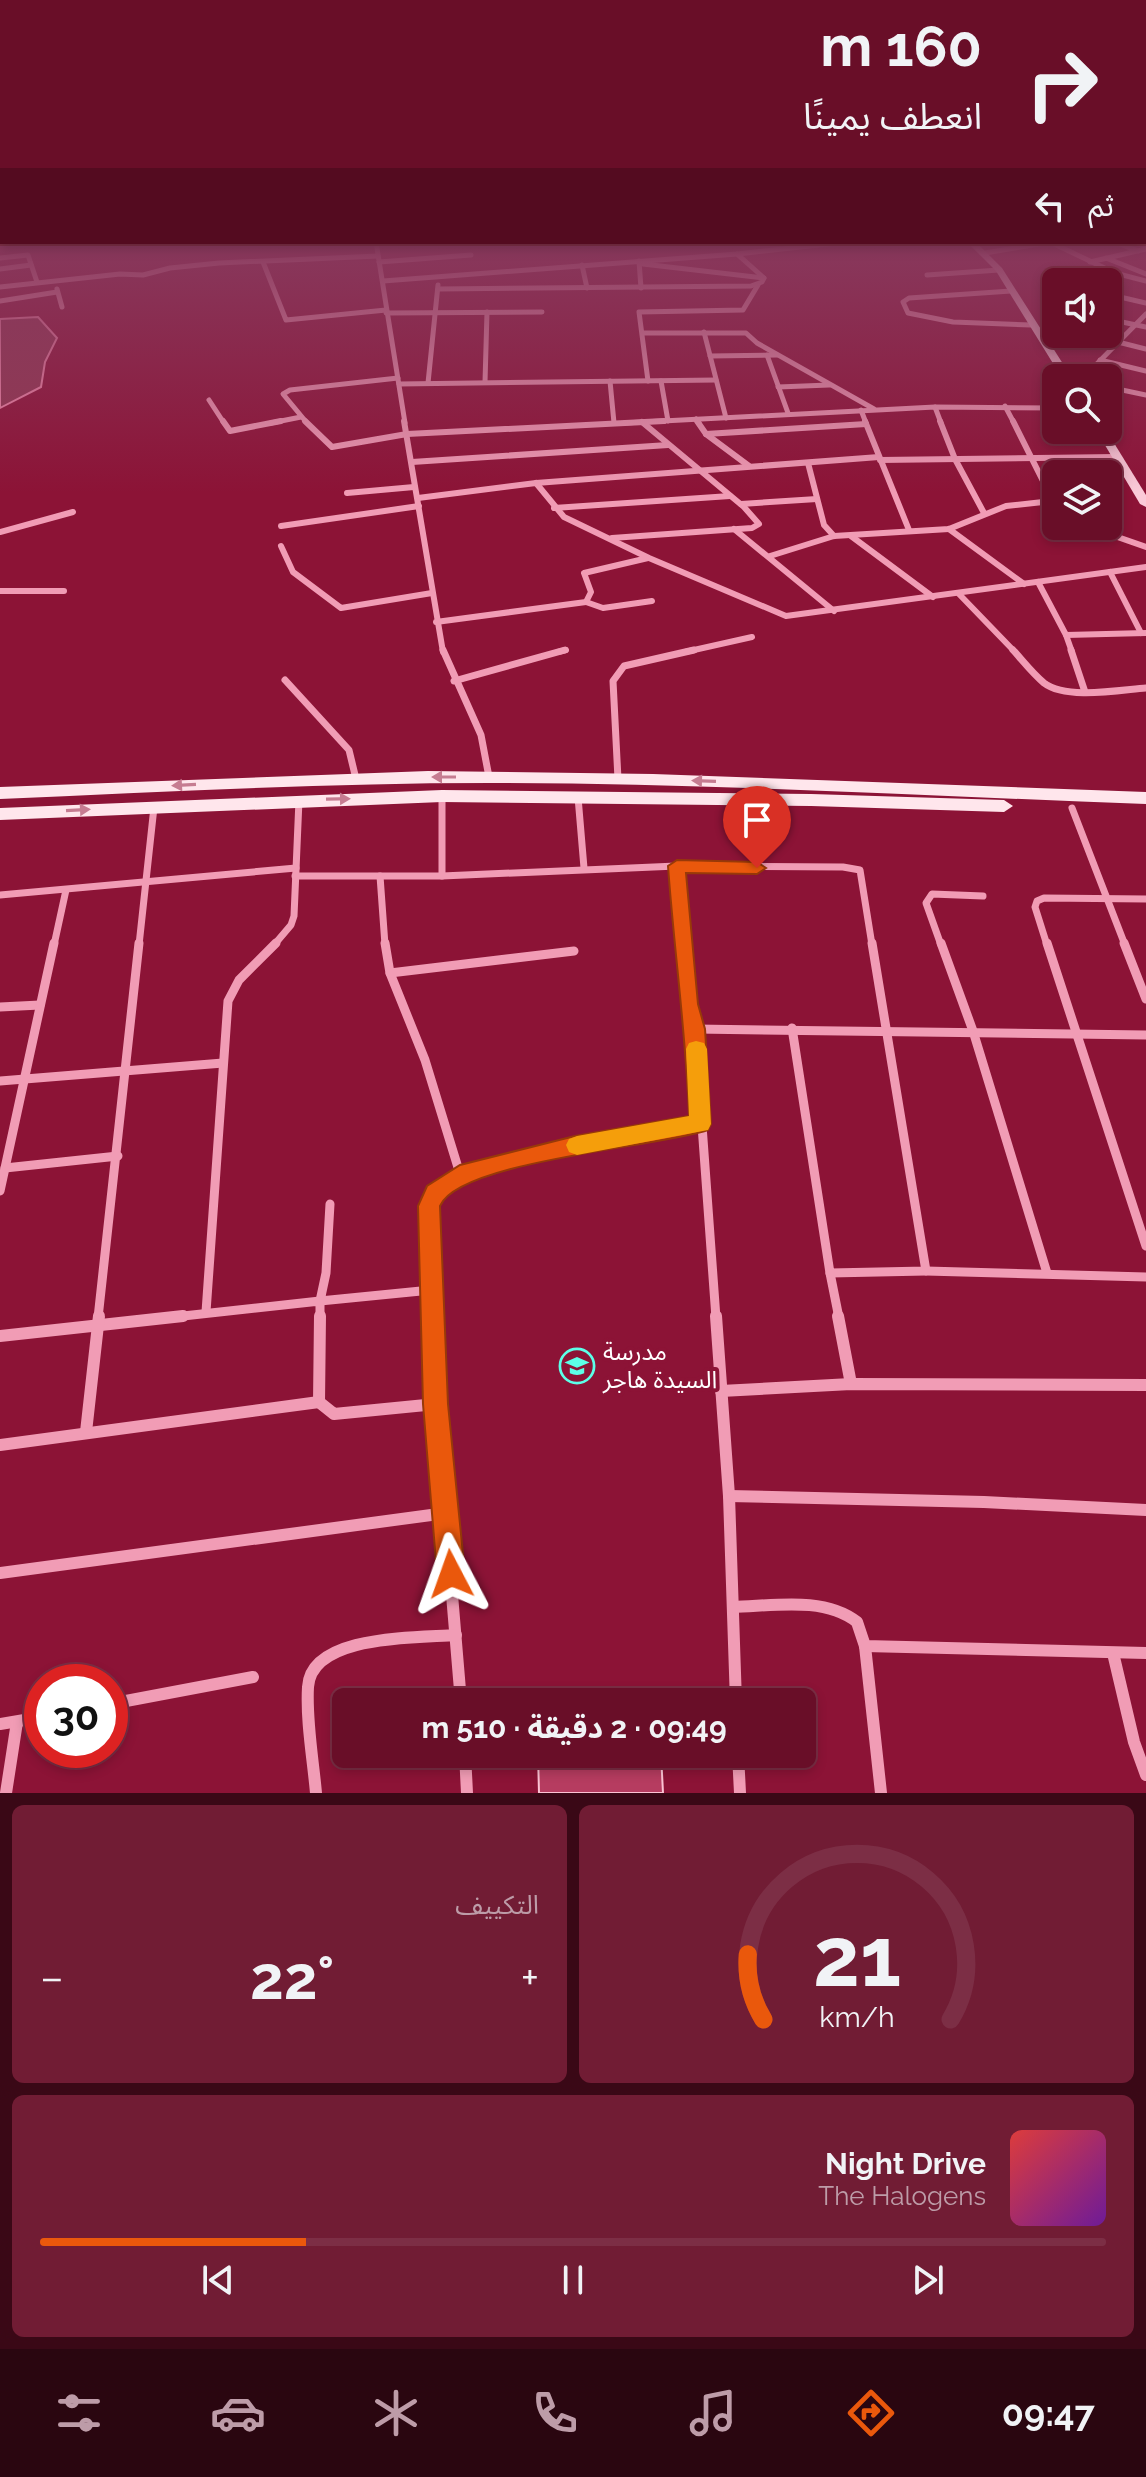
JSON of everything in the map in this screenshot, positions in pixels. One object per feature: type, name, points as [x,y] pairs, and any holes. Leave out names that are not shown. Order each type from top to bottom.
[{"type":"main road","points":[[0,793],[489,777],[1146,798]]},
{"type":"main road","points":[[0,814],[442,796],[811,800],[1146,812]]},
{"type":"street","points":[[388,326],[436,622],[454,681],[481,731],[488,754],[489,777]]},
{"type":"street","points":[[428,383],[435,326]]},
{"type":"street","points":[[485,382],[487,326]]},
{"type":"street","points":[[642,326],[648,381]]},
{"type":"street","points":[[1031,326],[1057,364]]},
{"type":"street","points":[[1122,338],[1134,326]]},
{"type":"street","points":[[704,332],[726,418]]},
{"type":"street","points":[[643,333],[746,333],[757,343],[875,410]]},
{"type":"street","points":[[1122,343],[1146,349]]},
{"type":"street","points":[[1096,364],[1112,348]]},
{"type":"street","points":[[767,355],[788,413]]},
{"type":"street","points":[[710,356],[780,355]]},
{"type":"street","points":[[1100,360],[1146,371]]},
{"type":"street","points":[[716,380],[398,381],[285,392],[284,396],[330,447],[407,434],[788,413],[935,407],[1042,407]]},
{"type":"street","points":[[610,381],[614,423]]},
{"type":"street","points":[[661,381],[668,421]]},
{"type":"street","points":[[778,387],[832,384]]},
{"type":"street","points":[[1122,390],[1146,395]]},
{"type":"street","points":[[209,400],[230,431],[301,417]]},
{"type":"street","points":[[1005,406],[1042,480]]},
{"type":"street","points":[[935,407],[955,459],[984,513]]},
{"type":"street","points":[[861,410],[909,530]]},
{"type":"street","points":[[696,419],[706,434],[750,467]]},
{"type":"street","points":[[611,538],[752,528],[759,524],[740,504],[642,422]]},
{"type":"street","points":[[706,434],[866,424]]},
{"type":"street","points":[[1109,444],[1146,504]]},
{"type":"street","points":[[412,462],[668,445]]},
{"type":"street","points":[[418,498],[536,483],[808,463],[879,459],[1116,457]]},
{"type":"street","points":[[808,463],[824,525],[834,536]]},
{"type":"street","points":[[536,483],[564,517],[782,616],[1146,567]]},
{"type":"street","points":[[347,493],[414,487]]},
{"type":"street","points":[[554,508],[730,496]]},
{"type":"street","points":[[740,504],[817,499]]},
{"type":"street","points":[[770,556],[834,536],[949,529],[1006,506],[1042,504]]},
{"type":"street","points":[[281,526],[419,506]]},
{"type":"street","points":[[0,532],[73,512]]},
{"type":"street","points":[[734,529],[834,611]]},
{"type":"street","points":[[949,529],[1024,584]]},
{"type":"street","points":[[851,536],[933,597]]},
{"type":"street","points":[[1122,539],[1146,547]]},
{"type":"street","points":[[281,546],[293,572],[341,608],[432,593]]},
{"type":"street","points":[[586,602],[591,592],[583,575],[586,571],[649,558]]},
{"type":"street","points":[[1066,635],[1144,633],[1110,572]]},
{"type":"street","points":[[1038,582],[1066,635],[1085,692]]},
{"type":"street","points":[[0,591],[64,591]]},
{"type":"street","points":[[959,594],[1035,677],[1056,690],[1085,692],[1146,688]]},
{"type":"street","points":[[436,622],[586,602],[603,608],[652,601]]},
{"type":"street","points":[[618,779],[613,681],[618,671],[648,659],[752,637]]},
{"type":"street","points":[[454,681],[566,650]]},
{"type":"street","points":[[285,680],[349,750],[356,779]]},
{"type":"street","points":[[442,796],[442,876]]},
{"type":"street","points":[[578,797],[584,868]]},
{"type":"street","points":[[206,1312],[231,990],[294,919],[299,800]]},
{"type":"street","points":[[86,1432],[147,884],[145,867],[154,807]]},
{"type":"street","points":[[1072,808],[1146,999]]},
{"type":"street","points":[[677,866],[688,1004],[695,1029],[729,1496],[736,1688]]},
{"type":"street","points":[[0,895],[295,872],[442,876],[677,866],[843,867],[860,870],[926,1271]]},
{"type":"street","points":[[380,876],[381,923],[390,973],[425,1060],[460,1174]]},
{"type":"street","points":[[0,1191],[66,890]]},
{"type":"street","points":[[983,896],[932,894],[926,903],[973,1031],[1047,1273]]},
{"type":"street","points":[[1146,899],[1044,898],[1037,901],[1035,907],[1146,1246]]},
{"type":"street","points":[[390,973],[574,951]]},
{"type":"street","points":[[0,1007],[40,1005]]},
{"type":"street","points":[[792,1028],[830,1273],[851,1384]]},
{"type":"street","points":[[695,1029],[1146,1035]]},
{"type":"street","points":[[0,1081],[223,1063]]},
{"type":"street","points":[[460,1688],[436,1404],[429,1206],[434,1193],[460,1174],[575,1146],[700,1124]]},
{"type":"street","points":[[5,1168],[118,1156]]},
{"type":"street","points":[[319,1402],[320,1301],[326,1273],[330,1204]]},
{"type":"street","points":[[830,1273],[926,1271],[1146,1277]]},
{"type":"street","points":[[0,1336],[99,1323],[431,1290]]},
{"type":"street","points":[[721,1391],[851,1384],[1146,1385]]},
{"type":"street","points":[[0,1445],[319,1402],[334,1414],[345,1415],[436,1404]]},
{"type":"street","points":[[729,1496],[984,1502],[1146,1510]]},
{"type":"street","points":[[0,1573],[446,1513]]},
{"type":"street","points":[[733,1607],[826,1607],[842,1612],[857,1622],[865,1646],[881,1793]]},
{"type":"street","points":[[316,1793],[308,1685],[312,1670],[322,1658],[345,1648],[456,1635]]},
{"type":"street","points":[[865,1646],[1146,1653]]},
{"type":"street","points":[[1113,1653],[1134,1742],[1146,1775]]},
{"type":"street","points":[[128,1701],[253,1677]]},
{"type":"street","points":[[0,1724],[24,1721]]},
{"type":"street","points":[[6,1793],[17,1722]]},
{"type":"street","points":[[466,1768],[467,1793]]},
{"type":"street","points":[[739,1768],[740,1793]]},
{"type":"shaded area","points":[[0,326],[46,326],[57,338],[45,362],[41,387],[0,408]]},
{"type":"building","points":[[538,1768],[662,1768],[663,1793],[539,1793]]},
{"type":"slow traffic","points":[[577,1145],[700,1124],[696,1049]]},
{"type":"place","name":"مدرسة السيدة هاجر","points":[[577,1366]]},
{"type":"route","points":[[451,1574],[436,1404],[429,1206],[434,1193],[460,1174],[575,1146],[700,1124],[695,1029],[688,1004],[677,866],[757,868]]}]
